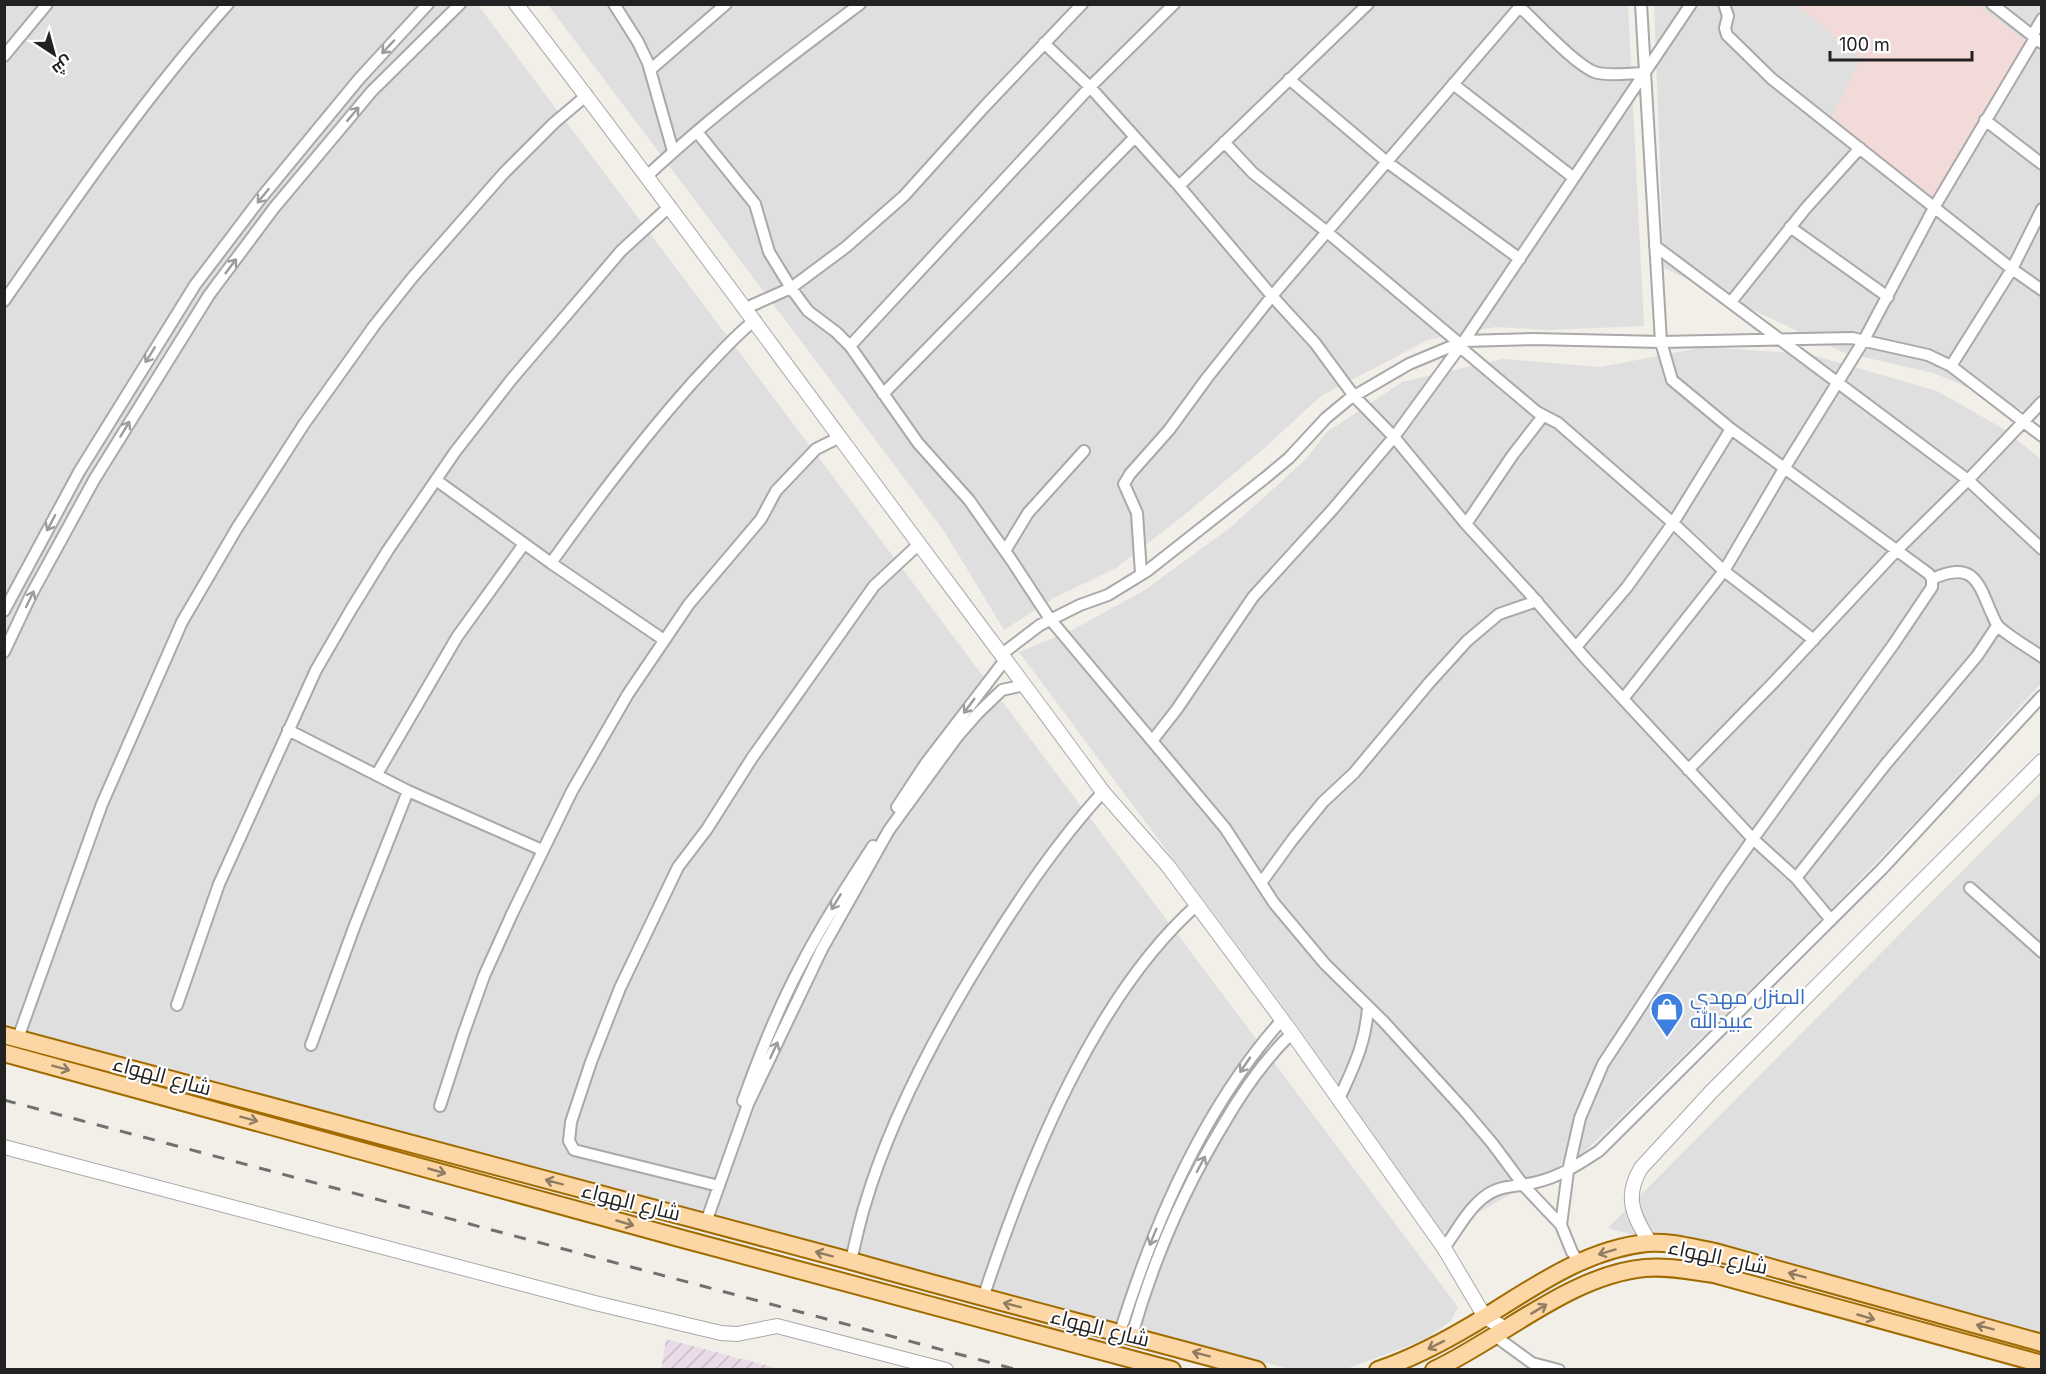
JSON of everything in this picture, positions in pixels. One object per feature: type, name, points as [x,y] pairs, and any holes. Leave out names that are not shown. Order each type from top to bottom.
[{"type":"main road","name":"شارع الهواء","points":[[11,1036],[983,1298],[1126,1333],[1257,1370]]},
{"type":"main road","name":"شارع الهواء","points":[[4,1053],[1172,1370]]},
{"type":"main road","name":"شارع الهواء","points":[[1378,1370],[1437,1345],[1580,1262],[1604,1252],[1650,1243],[1715,1252],[2042,1343]]},
{"type":"main road","name":"شارع الهواء","points":[[1434,1370],[1560,1298],[1598,1279],[1623,1271],[1645,1268],[1680,1268],[1714,1274],[2042,1364]]},
{"type":"street","points":[[4,56],[8,44],[47,4]]},
{"type":"street","points":[[4,301],[131,122],[172,69],[228,4]]},
{"type":"street","points":[[4,611],[79,471],[195,285],[261,198],[359,79],[428,4]]},
{"type":"street","points":[[4,652],[31,595],[94,480],[209,295],[274,208],[372,91],[460,4]]},
{"type":"street","points":[[516,4],[755,320],[1103,792],[1168,866],[1282,1020],[1444,1248],[1485,1317],[1532,1363],[1559,1370]]},
{"type":"street","points":[[614,4],[638,42],[650,70],[673,151]]},
{"type":"street","points":[[650,70],[726,4]]},
{"type":"street","points":[[646,177],[673,151],[780,64],[860,4]]},
{"type":"street","points":[[746,308],[791,288],[846,247],[904,196],[1082,4]]},
{"type":"street","points":[[850,346],[1090,87],[1174,4]]},
{"type":"street","points":[[1179,186],[1368,4]]},
{"type":"street","points":[[1561,1226],[1568,1171],[1580,1118],[1603,1064],[1722,883],[1932,587],[1929,574],[1731,429],[1672,380],[1661,342],[1641,4]]},
{"type":"street","points":[[1152,741],[1177,709],[1253,597],[1333,509],[1394,437],[1520,259],[1691,4]]},
{"type":"street","points":[[1724,4],[1728,16],[1725,28],[1727,34],[1772,79],[2012,269],[2042,290]]},
{"type":"street","points":[[1992,4],[2036,39]]},
{"type":"street","points":[[1141,574],[1137,513],[1124,484],[1130,474],[1169,430],[1272,296],[1521,6],[1571,55],[1590,69],[1599,73],[1645,73]]},
{"type":"street","points":[[1623,699],[1724,571],[1864,340],[1935,206],[2036,39],[2042,19]]},
{"type":"street","points":[[1044,43],[1090,87],[1179,186],[1315,343],[1354,396],[1394,437],[1466,524],[1576,647],[1753,839],[1796,878],[1831,920]]},
{"type":"street","points":[[1289,79],[1387,162],[1520,259]]},
{"type":"street","points":[[1453,84],[1574,178]]},
{"type":"street","points":[[11,1036],[102,804],[182,622],[237,528],[304,424],[374,326],[412,278],[503,174],[554,123],[587,95]]},
{"type":"street","points":[[1985,120],[2042,164]]},
{"type":"street","points":[[697,132],[755,204],[768,252],[808,310],[850,346],[918,443],[969,500],[1050,619],[1225,828],[1274,903],[1325,964],[1368,1006],[1464,1110],[1524,1186],[1561,1226],[1572,1252],[1580,1262]]},
{"type":"street","points":[[883,394],[1134,138]]},
{"type":"street","points":[[1224,142],[1253,173],[1461,343],[1543,416],[1558,423],[1673,523],[1724,571],[1814,640]]},
{"type":"street","points":[[1731,302],[1791,227],[1860,148]]},
{"type":"street","points":[[177,1005],[219,884],[316,670],[352,608],[388,550],[455,452],[511,380],[606,267],[636,235],[670,206]]},
{"type":"street","points":[[1951,366],[2012,269],[2042,208]]},
{"type":"street","points":[[1791,227],[1888,297]]},
{"type":"street","points":[[1655,246],[1968,480],[2042,549]]},
{"type":"street","points":[[551,563],[603,491],[651,431],[706,368],[755,320]]},
{"type":"street","points":[[719,1184],[720,1164],[751,1078],[798,970],[835,903],[926,763],[1003,657],[1021,637],[1050,619],[1108,595],[1182,545],[1289,458],[1326,418],[1354,396],[1409,364],[1461,343],[1534,339],[1661,342],[1852,338],[1928,355],[1951,366],[2042,436]]},
{"type":"street","points":[[1688,770],[1814,640],[1897,550],[2042,402]]},
{"type":"street","points":[[1466,524],[1512,456],[1543,416]]},
{"type":"street","points":[[1576,647],[1627,587],[1673,523],[1731,429]]},
{"type":"street","points":[[440,1106],[484,976],[542,850],[572,791],[622,704],[664,640],[709,580],[760,519],[776,491],[816,449],[840,437]]},
{"type":"street","points":[[1005,551],[1028,513],[1084,451]]},
{"type":"street","points":[[436,480],[551,563],[664,640]]},
{"type":"street","points":[[376,774],[457,638],[524,544]]},
{"type":"street","points":[[719,1184],[574,1150],[569,1141],[571,1122],[591,1062],[620,988],[678,867],[874,586],[919,544]]},
{"type":"street","points":[[1932,579],[1945,573],[1961,570],[1970,575],[1984,596],[1997,626],[2042,657]]},
{"type":"street","points":[[1261,883],[1323,802],[1354,773],[1467,641],[1499,614],[1536,601]]},
{"type":"street","points":[[1796,878],[1886,764],[1970,664],[1997,626]]},
{"type":"street","points":[[706,1222],[748,1104],[822,949],[889,830],[957,737],[978,713],[1002,690],[1024,685]]},
{"type":"street","points":[[1444,1248],[1485,1196],[1496,1190],[1510,1186],[1524,1186],[1568,1171],[1599,1151],[1624,1128],[1911,839],[2042,696]]},
{"type":"street","points":[[288,730],[408,791],[542,850]]},
{"type":"street","points":[[1650,1243],[1635,1218],[1632,1207],[1631,1195],[1634,1179],[1641,1168],[1712,1091],[2042,761]]},
{"type":"street","points":[[311,1045],[408,791]]},
{"type":"street","points":[[851,1261],[864,1207],[886,1147],[942,1028],[1015,905],[1075,822],[1103,792]]},
{"type":"street","points":[[1970,888],[2042,952]]},
{"type":"street","points":[[983,1298],[1003,1237],[1023,1187],[1075,1072],[1142,964],[1171,929],[1197,905]]},
{"type":"street","points":[[1339,1099],[1361,1051],[1367,1026],[1368,1006]]},
{"type":"street","points":[[1126,1333],[1135,1283],[1161,1219],[1204,1133],[1244,1066],[1282,1020]]},
{"type":"street","points":[[1126,1333],[1190,1184],[1214,1139],[1265,1061],[1292,1034]]},
{"type":"street","points":[[4,1147],[594,1303],[721,1333],[737,1334],[777,1326],[946,1370]]},
{"type":"shaded area","points":[[4,5],[478,5],[1458,1307],[1451,1321],[1424,1340],[1346,1369],[1289,1369],[911,1271],[507,1159],[5,1025]]},
{"type":"shaded area","points":[[548,5],[1628,5],[1644,326],[1548,330],[1496,327],[1428,340],[1321,396],[1261,451],[1116,568],[1054,598],[1004,630],[944,531]]},
{"type":"shaded area","points":[[1654,5],[2041,5],[2042,405],[2035,415],[1933,373],[1842,352],[1664,268]]},
{"type":"shaded area","points":[[1796,5],[1978,5],[2031,45],[1936,207],[1828,125],[1861,58]]},
{"type":"shaded area","points":[[1704,347],[1809,354],[1937,391],[2002,428],[2041,459],[2041,683],[1932,804],[1836,904],[1583,1153],[1442,1233],[1299,1028],[1019,652],[1072,630],[1145,590],[1231,527],[1306,459],[1327,432],[1402,382],[1503,359],[1601,367]]},
{"type":"shaded area","points":[[2041,792],[2041,1343],[1608,1228]]},
{"type":"shaded area","points":[[666,1339],[780,1369],[661,1369]]},
{"type":"railway","points":[[4,1100],[1018,1370]]},
{"type":"place","name":"المنزل مهدي عبيدالله","points":[[1667,1038]]}]
